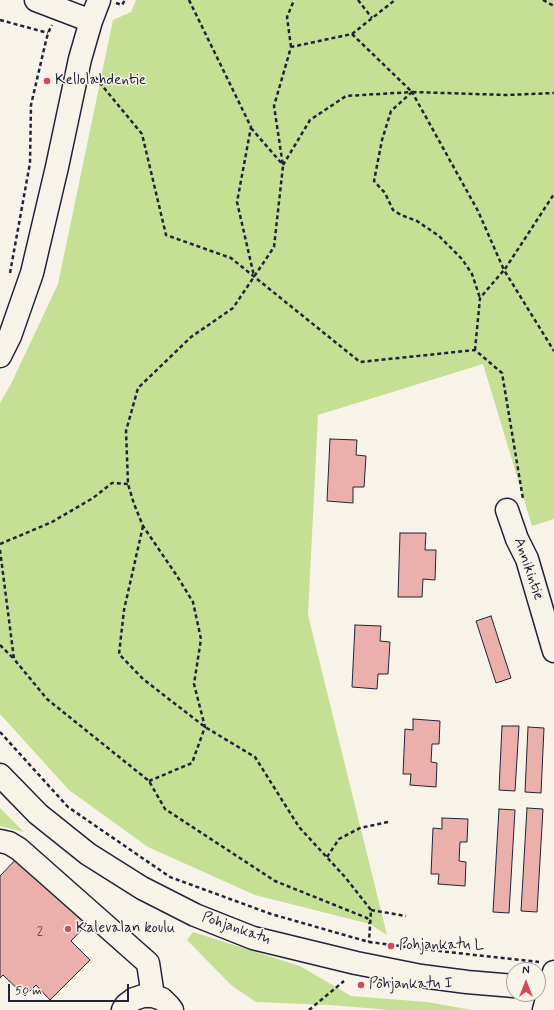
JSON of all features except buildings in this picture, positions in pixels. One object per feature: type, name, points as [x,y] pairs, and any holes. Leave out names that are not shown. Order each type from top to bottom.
[{"type":"street","points":[[36,0],[91,22]]},
{"type":"street","points":[[0,356],[10,336],[32,273],[80,59],[99,0]]},
{"type":"street","name":"Annikintie","points":[[515,506],[518,539],[526,559],[554,651]]},
{"type":"street","name":"Pohjankatu","points":[[0,774],[38,814],[88,854],[142,888],[195,915],[253,938],[356,963],[421,976],[506,985]]},
{"type":"street","points":[[0,841],[9,843],[19,849],[148,963],[153,996]]},
{"type":"street","points":[[544,1010],[547,979]]},
{"type":"street","points":[[123,1010],[126,1005],[134,999],[143,996],[153,996],[162,999],[172,1010]]},
{"type":"path","points":[[189,0],[251,127],[283,166]]},
{"type":"path","points":[[149,781],[192,763],[206,727],[194,684],[201,639],[193,602],[143,526],[134,504],[128,484],[126,431],[138,388],[191,337],[233,308],[274,246],[283,166],[274,106],[291,47],[286,17],[294,0]]},
{"type":"path","points":[[358,0],[372,18]]},
{"type":"path","points":[[291,47],[352,34],[395,0]]},
{"type":"path","points":[[543,0],[554,6]]},
{"type":"path","points":[[10,275],[30,163],[31,105],[48,33],[60,9]]},
{"type":"path","points":[[0,20],[48,33]]},
{"type":"path","points":[[352,34],[412,92],[478,211],[504,270],[554,350]]},
{"type":"path","points":[[80,59],[142,134],[166,235],[231,258],[360,362],[475,350],[502,373],[515,506]]},
{"type":"path","points":[[283,166],[310,120],[346,96],[412,92],[507,95],[554,93]]},
{"type":"path","points":[[412,92],[391,111],[382,140],[374,182],[385,193],[393,210],[401,215],[417,221],[439,236],[462,259],[472,274],[480,298],[475,350]]},
{"type":"path","points":[[251,127],[237,202],[254,277]]},
{"type":"path","points":[[480,298],[504,270],[554,194]]},
{"type":"path","points":[[0,544],[52,522],[93,498],[112,483],[128,484]]},
{"type":"path","points":[[143,526],[124,610],[119,654],[143,679],[206,727],[255,757],[299,827],[345,876],[371,910],[369,942]]},
{"type":"path","points":[[0,550],[14,659]]},
{"type":"path","points":[[0,645],[47,698],[149,781],[165,809],[275,881],[367,918],[370,924]]},
{"type":"path","points":[[0,732],[68,807],[170,876],[271,914],[369,942],[406,948],[547,979]]},
{"type":"path","points":[[327,857],[339,839],[360,828],[388,822]]},
{"type":"path","points":[[371,910],[406,916]]},
{"type":"path","points":[[309,1010],[344,981]]},
{"type":"green space","points":[[136,0],[554,0],[554,519],[532,526],[483,364],[318,415],[308,615],[387,935],[370,924],[255,895],[148,847],[69,790],[0,714],[0,403],[11,384],[58,284],[113,20],[131,12]]},
{"type":"green space","points":[[0,808],[24,832],[0,826]]},
{"type":"green space","points":[[193,932],[300,966],[351,996],[427,1002],[472,1010],[390,1010],[330,1005],[256,1002],[231,985],[187,940]]},
{"type":"place","name":"Kellolahdentie","points":[[47,81]]},
{"type":"place","name":"Kalevalan koulu","points":[[68,929]]},
{"type":"place","name":"Pohjankatu L","points":[[391,946]]},
{"type":"place","name":"Pohjankatu I","points":[[361,985]]}]
